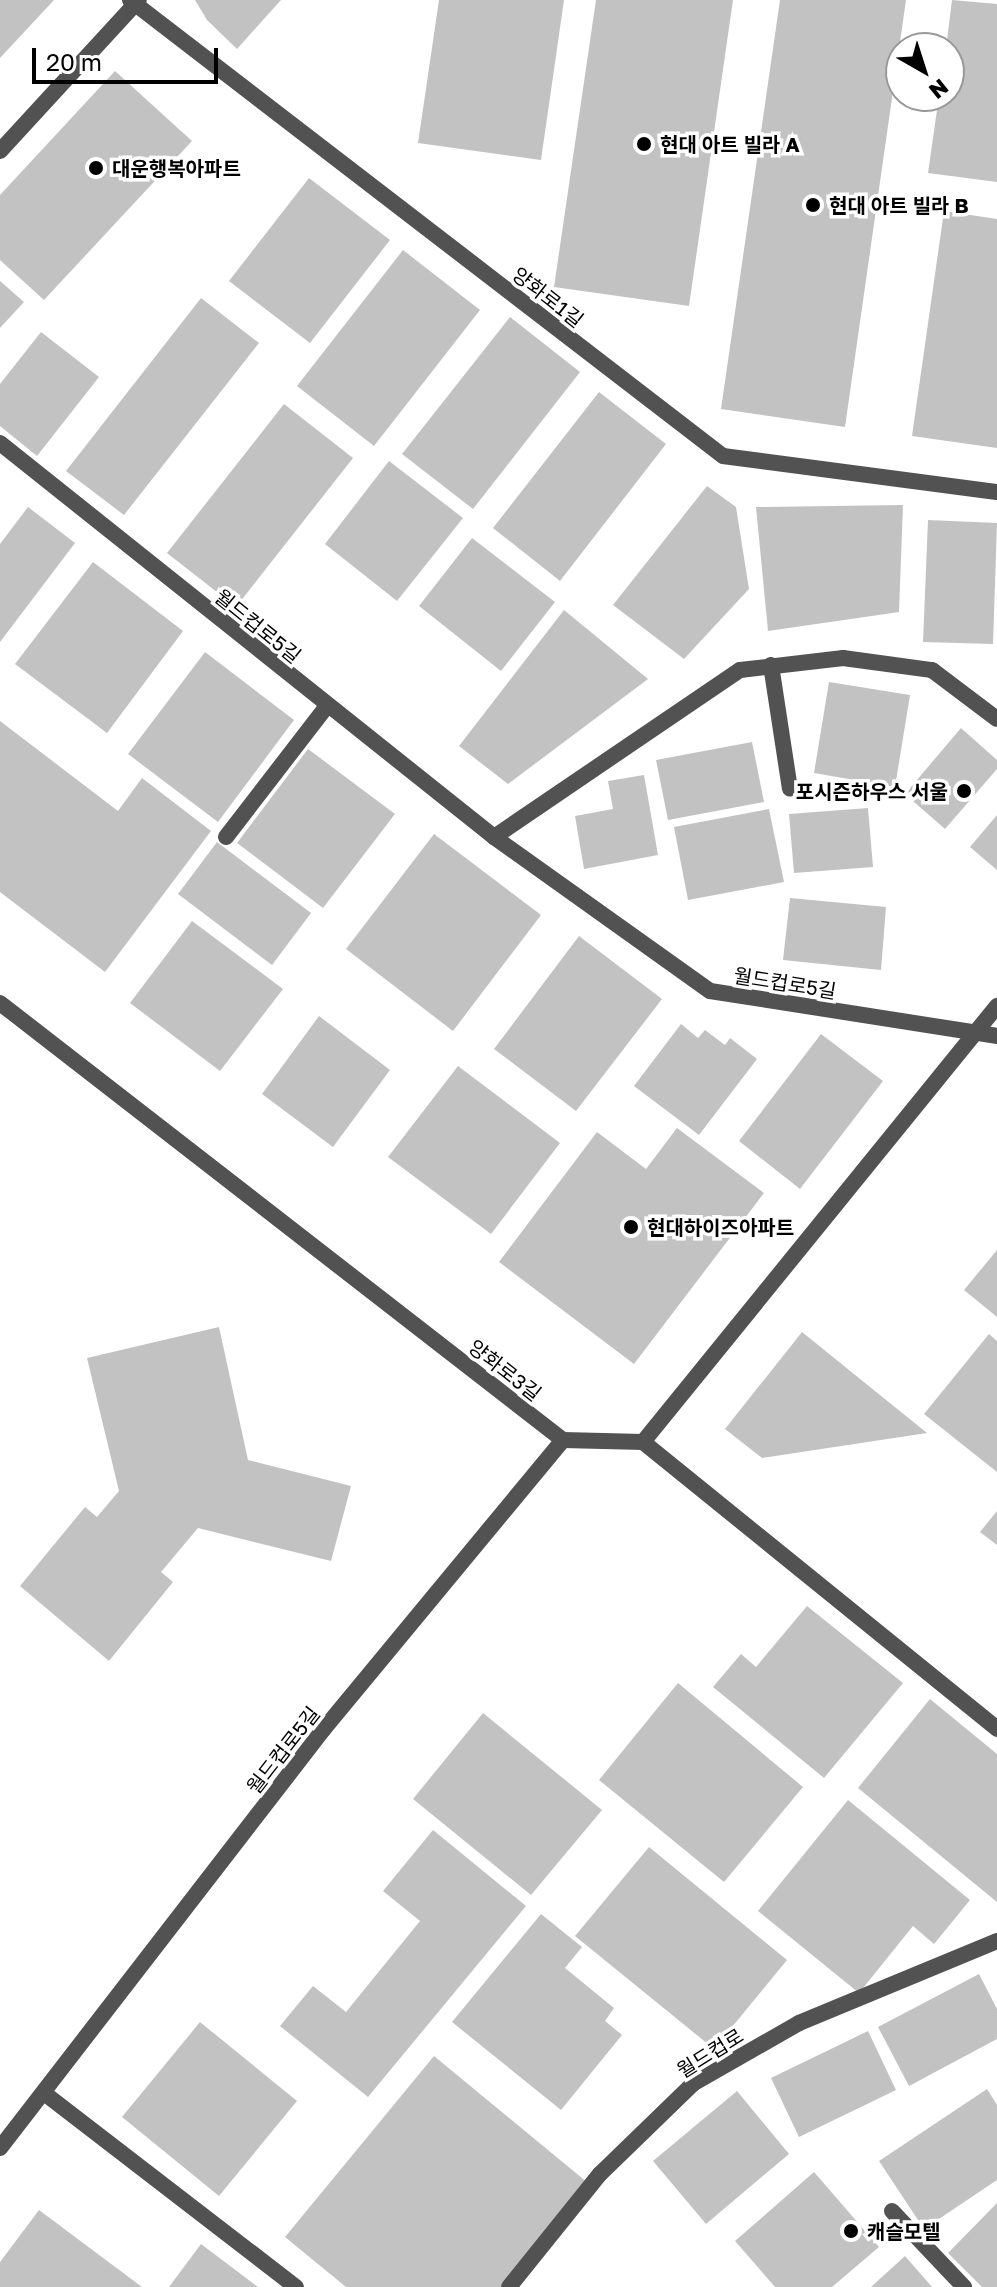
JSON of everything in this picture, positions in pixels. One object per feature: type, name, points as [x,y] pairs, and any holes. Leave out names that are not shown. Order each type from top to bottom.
[{"type":"lane","points":[[0,151],[135,1]]},
{"type":"lane","name":"양화로1길","points":[[135,1],[723,456],[997,492]]},
{"type":"lane","name":"월드컵로5길","points":[[0,443],[326,707],[494,837],[710,991],[974,1035],[997,1036]]},
{"type":"lane","points":[[494,837],[740,670],[843,658],[932,670],[997,719]]},
{"type":"lane","points":[[771,665],[790,789]]},
{"type":"lane","points":[[226,837],[326,707]]},
{"type":"lane","name":"양화로3길","points":[[0,1003],[563,1440]]},
{"type":"lane","points":[[643,1442],[997,1006]]},
{"type":"lane","points":[[563,1440],[643,1442],[997,1729]]},
{"type":"lane","name":"월드컵로5길","points":[[0,2148],[323,1730],[563,1440]]},
{"type":"lane","name":"월드컵로","points":[[509,2287],[600,2174],[694,2083],[799,2023],[997,1941]]},
{"type":"lane","points":[[44,2093],[296,2287]]},
{"type":"lane","points":[[892,2211],[964,2287]]},
{"type":"building","points":[[0,0],[54,0],[0,58]]},
{"type":"building","points":[[195,0],[281,0],[237,49],[207,20]]},
{"type":"building","points":[[439,0],[564,0],[541,160],[418,143]]},
{"type":"building","name":"현대 아트 빌라 A","points":[[596,0],[733,0],[689,306],[554,287]]},
{"type":"building","name":"현대 아트 빌라 B","points":[[780,0],[906,0],[901,32],[885,32],[885,112],[890,112],[845,427],[721,409]]},
{"type":"building","points":[[952,0],[997,4],[997,182],[928,173],[937,112],[965,112],[965,32],[948,32]]},
{"type":"building","name":"대운행복아파트","points":[[115,71],[192,141],[44,300],[0,260],[0,195]]},
{"type":"building","points":[[309,178],[390,240],[310,343],[229,281]]},
{"type":"building","points":[[944,211],[997,219],[997,448],[912,436]]},
{"type":"building","points":[[403,250],[480,310],[374,446],[297,386]]},
{"type":"building","points":[[0,281],[24,302],[0,328]]},
{"type":"building","points":[[201,298],[259,343],[124,515],[66,471]]},
{"type":"building","points":[[510,317],[580,372],[473,509],[402,454]]},
{"type":"building","points":[[41,332],[99,377],[37,456],[0,426],[0,384]]},
{"type":"building","points":[[599,392],[666,444],[560,581],[493,528]]},
{"type":"building","points":[[284,404],[353,458],[236,607],[167,553]]},
{"type":"building","points":[[389,461],[463,518],[397,601],[325,544]]},
{"type":"building","points":[[707,486],[736,507],[749,589],[684,659],[613,605]]},
{"type":"building","points":[[903,505],[899,612],[768,631],[756,507]]},
{"type":"building","points":[[28,507],[75,543],[0,642],[0,544]]},
{"type":"building","points":[[928,520],[997,523],[993,644],[923,642]]},
{"type":"building","points":[[472,538],[555,602],[501,671],[419,606]]},
{"type":"building","points":[[93,562],[183,631],[107,733],[15,664]]},
{"type":"building","points":[[564,610],[648,679],[508,784],[459,746]]},
{"type":"building","points":[[205,652],[294,720],[218,822],[128,754]]},
{"type":"building","points":[[829,682],[910,695],[895,787],[814,773]]},
{"type":"building","points":[[0,721],[118,811],[142,778],[211,831],[105,972],[0,892]]},
{"type":"building","points":[[961,728],[997,760],[997,769],[945,829],[905,794]]},
{"type":"building","points":[[752,742],[764,802],[668,820],[656,760]]},
{"type":"building","points":[[308,749],[395,814],[323,908],[237,843]]},
{"type":"building","points":[[644,775],[658,855],[584,869],[575,816],[613,809],[608,781]]},
{"type":"building","points":[[868,808],[873,867],[794,873],[789,814]]},
{"type":"building","points":[[769,809],[784,882],[688,900],[674,827]]},
{"type":"building","points":[[997,815],[997,870],[970,847]]},
{"type":"building","points":[[434,834],[541,915],[453,1031],[346,949]]},
{"type":"building","points":[[217,842],[311,913],[272,965],[178,894]]},
{"type":"building","points":[[790,898],[886,907],[881,970],[783,960]]},
{"type":"building","points":[[192,921],[283,989],[220,1071],[130,1003]]},
{"type":"building","points":[[579,936],[662,999],[576,1111],[494,1049]]},
{"type":"building","points":[[319,1016],[390,1070],[333,1147],[262,1094]]},
{"type":"building","points":[[681,1024],[698,1038],[705,1030],[725,1045],[730,1038],[757,1059],[699,1135],[634,1086]]},
{"type":"building","points":[[821,1034],[883,1081],[800,1189],[739,1141]]},
{"type":"building","points":[[458,1066],[560,1143],[491,1234],[388,1157]]},
{"type":"building","name":"현대하이즈아파트","points":[[677,1128],[764,1193],[634,1364],[499,1262],[597,1132],[646,1169]]},
{"type":"building","points":[[997,1250],[997,1317],[964,1290]]},
{"type":"building","points":[[219,1327],[248,1460],[351,1486],[331,1561],[198,1528],[161,1572],[173,1582],[109,1661],[20,1586],[85,1507],[97,1517],[119,1491],[87,1358]]},
{"type":"building","points":[[802,1332],[927,1433],[762,1458],[725,1429]]},
{"type":"building","points":[[989,1334],[997,1341],[997,1472],[924,1414]]},
{"type":"building","points":[[997,1511],[997,1545],[980,1532]]},
{"type":"building","points":[[807,1606],[903,1683],[824,1778],[713,1687],[741,1654],[756,1667]]},
{"type":"building","points":[[678,1683],[803,1787],[724,1882],[599,1780]]},
{"type":"building","points":[[930,1699],[997,1754],[997,1902],[858,1788]]},
{"type":"building","points":[[483,1713],[602,1810],[531,1895],[413,1799]]},
{"type":"building","points":[[848,1800],[970,1900],[934,1944],[913,1926],[859,1993],[758,1911]]},
{"type":"building","points":[[433,1830],[526,1906],[368,2097],[280,2026],[313,1986],[346,2012],[420,1921],[383,1891]]},
{"type":"building","points":[[649,1847],[787,1960],[714,2049],[575,1936]]},
{"type":"building","points":[[541,1914],[582,1947],[565,1968],[614,2008],[605,2021],[622,2035],[561,2110],[452,2022]]},
{"type":"building","points":[[979,1974],[997,2009],[997,2039],[909,2086],[878,2027]]},
{"type":"building","points":[[200,2022],[297,2101],[219,2196],[122,2117]]},
{"type":"building","points":[[868,2031],[896,2090],[799,2137],[771,2078]]},
{"type":"building","points":[[434,2056],[588,2183],[503,2287],[346,2287],[285,2237]]},
{"type":"building","points":[[987,2089],[997,2105],[997,2180],[924,2229],[879,2161]]},
{"type":"building","points":[[737,2091],[789,2154],[706,2224],[653,2161]]},
{"type":"building","points":[[814,2172],[879,2247],[832,2287],[775,2287],[735,2241]]},
{"type":"building","points":[[997,2203],[997,2287],[982,2287],[948,2253]]},
{"type":"building","points":[[39,2210],[142,2287],[0,2287],[0,2262]]},
{"type":"building","points":[[201,2244],[258,2287],[169,2287]]},
{"type":"building","points":[[905,2256],[932,2287],[871,2287]]},
{"type":"place","name":"현대 아트 빌라 A","points":[[644,144]]},
{"type":"place","name":"대운행복아파트","points":[[96,168]]},
{"type":"place","name":"현대 아트 빌라 B","points":[[813,205]]},
{"type":"place","name":"포시즌하우스 서울","points":[[964,791]]},
{"type":"place","name":"현대하이즈아파트","points":[[631,1227]]},
{"type":"place","name":"캐슬모텔","points":[[851,2231]]}]
